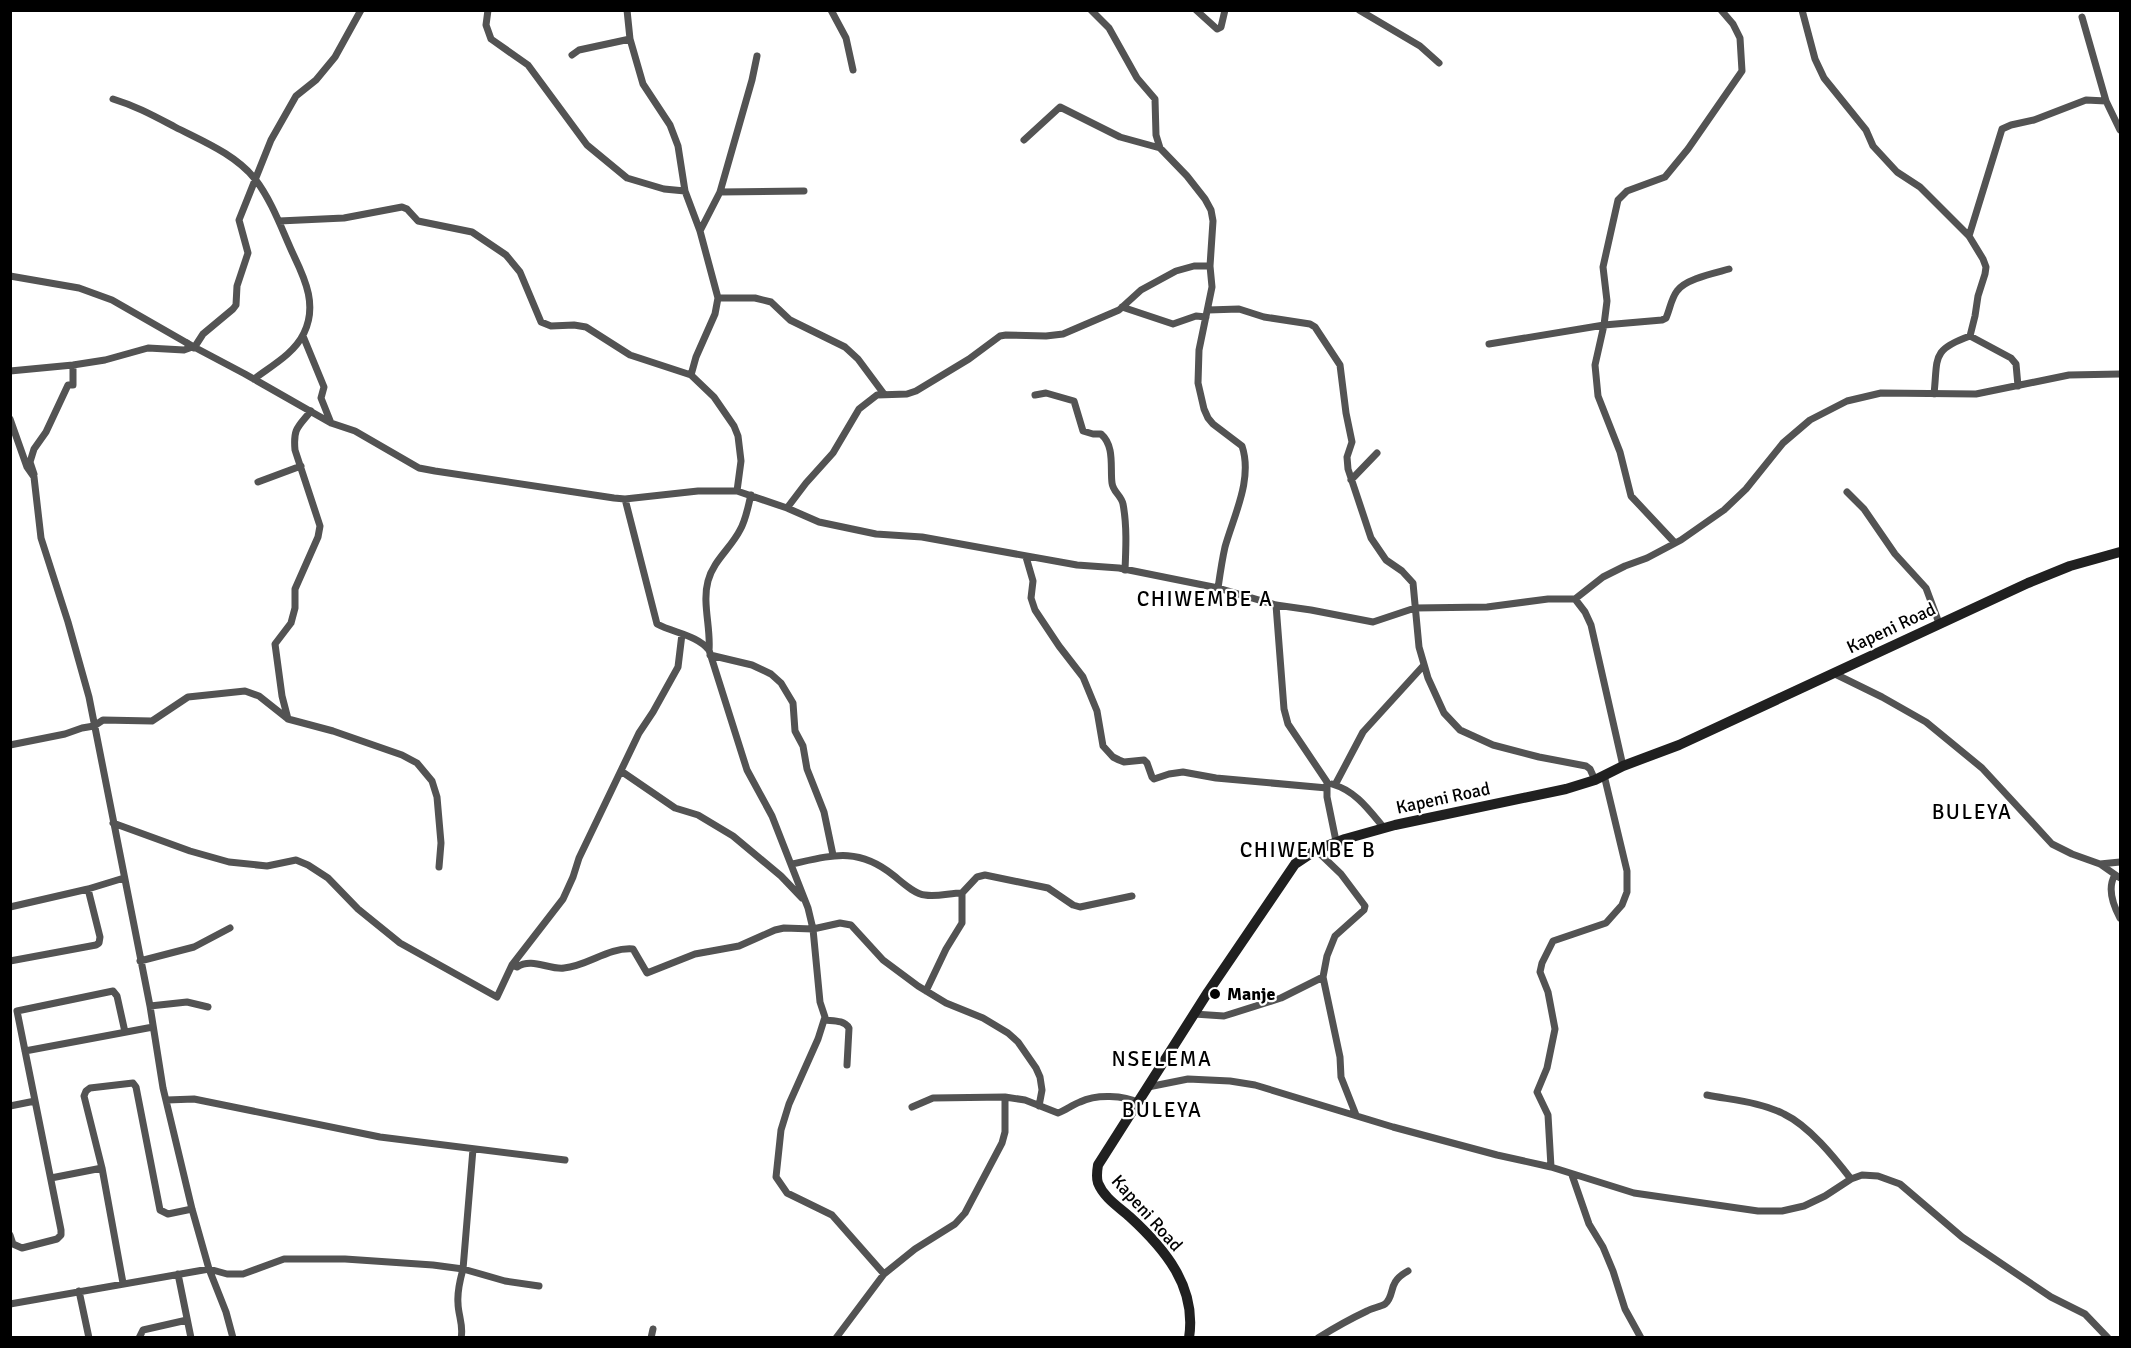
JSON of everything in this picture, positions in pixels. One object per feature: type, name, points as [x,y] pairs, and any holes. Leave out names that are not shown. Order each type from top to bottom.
[{"type":"main road","name":"Kapeni Road","points":[[1189,1338],[1188,1295],[1178,1272],[1142,1228],[1104,1193],[1097,1181],[1098,1165],[1194,1014],[1295,864],[1316,850],[1384,828],[1566,789],[1599,778],[1623,766],[1679,745],[2059,570],[2121,552]]},
{"type":"street","points":[[194,347],[203,334],[236,305],[237,286],[248,253],[239,220],[282,119],[296,96],[326,69],[354,26],[361,10]]},
{"type":"street","points":[[488,10],[485,23],[491,39],[525,62],[587,145],[627,178],[664,189],[685,191]]},
{"type":"street","points":[[627,10],[630,39],[643,84],[673,131],[685,191],[700,231],[718,298],[715,314],[696,357],[691,375]]},
{"type":"street","points":[[831,10],[846,39],[853,70]]},
{"type":"street","points":[[1091,10],[1107,26],[1137,78],[1155,99],[1156,135],[1160,148],[1193,184],[1211,210],[1213,221],[1210,266],[1212,286],[1199,350],[1198,383],[1208,418],[1242,446],[1245,471],[1242,491],[1225,548],[1218,588]]},
{"type":"street","points":[[1196,10],[1217,29],[1221,27],[1225,10]]},
{"type":"street","points":[[1359,10],[1420,46],[1439,63]]},
{"type":"street","points":[[1675,543],[1628,491],[1620,452],[1601,404],[1595,380],[1597,351],[1604,325],[1607,291],[1604,267],[1618,200],[1627,191],[1665,177],[1729,92],[1742,71],[1740,38],[1722,10]]},
{"type":"street","points":[[1802,10],[1815,59],[1824,78],[1866,130],[1873,146],[1897,172],[1920,187],[1969,236],[1983,259],[1986,267],[1970,336]]},
{"type":"street","points":[[2082,17],[2106,100],[2121,129]]},
{"type":"street","points":[[572,55],[579,50],[630,39]]},
{"type":"street","points":[[700,231],[720,192],[753,80],[757,56]]},
{"type":"street","points":[[113,99],[141,108],[222,152],[241,165],[255,179],[279,221],[305,279],[310,299],[310,315],[303,336],[291,351],[254,379]]},
{"type":"street","points":[[1969,236],[2002,129],[2034,120],[2086,100],[2106,100]]},
{"type":"street","points":[[1024,140],[1060,107],[1120,137],[1160,148]]},
{"type":"street","points":[[720,192],[804,191]]},
{"type":"street","points":[[279,221],[344,218],[402,207],[418,221],[472,232],[506,255],[520,272],[541,322],[545,325],[586,327],[630,355],[691,375],[714,397],[734,426],[738,436],[741,461],[737,491]]},
{"type":"street","points":[[787,508],[833,453],[859,409],[871,398],[884,394],[908,394],[916,391],[969,359],[1000,336],[1056,336],[1122,307],[1141,290],[1176,271],[1194,266],[1210,266]]},
{"type":"street","points":[[1489,344],[1604,325],[1662,320],[1666,318],[1672,299],[1680,287],[1698,278],[1729,269]]},
{"type":"street","points":[[10,276],[79,288],[112,300],[331,423],[356,431],[419,468],[625,499],[698,491],[737,491],[819,522],[876,534],[922,537],[1026,557],[1125,570],[1218,588],[1276,605],[1373,622],[1414,608],[1487,607],[1548,599],[1575,599],[1603,577],[1675,543],[1724,510],[1746,489],[1783,443],[1810,420],[1847,401],[1881,393],[1976,394],[2069,375],[2121,374]]},
{"type":"street","points":[[718,298],[754,298],[771,302],[790,320],[845,347],[858,359],[884,394]]},
{"type":"street","points":[[1122,307],[1173,324],[1196,316],[1239,309],[1264,317],[1310,324],[1315,327],[1340,365],[1352,442],[1347,464],[1351,480],[1375,544],[1386,560],[1402,571],[1413,583],[1419,647],[1428,678],[1444,713],[1460,730],[1493,745],[1586,766],[1599,778],[1627,871],[1627,892],[1618,910],[1606,923],[1553,941],[1541,966],[1540,972],[1551,1003],[1555,1029],[1547,1068],[1537,1092],[1548,1115],[1551,1167]]},
{"type":"street","points":[[303,336],[324,387],[321,398],[331,423]]},
{"type":"street","points":[[1934,394],[1938,356],[1948,344],[1970,336],[2011,358],[2016,364],[2018,386]]},
{"type":"street","points":[[10,371],[105,360],[148,348],[181,350],[194,347]]},
{"type":"street","points":[[73,365],[74,385],[68,385],[46,432],[34,449],[30,462],[34,477],[41,538],[89,697],[150,1006],[160,1072],[192,1209],[209,1269],[226,1312],[233,1338]]},
{"type":"street","points":[[1035,395],[1046,393],[1074,401],[1083,431],[1101,434],[1106,438],[1111,458],[1112,486],[1122,502],[1126,535],[1125,570]]},
{"type":"street","points":[[288,719],[282,696],[275,644],[291,623],[295,608],[295,589],[318,537],[320,525],[295,450],[294,434],[311,411]]},
{"type":"street","points":[[10,419],[27,467],[34,477]]},
{"type":"street","points":[[1351,480],[1377,453]]},
{"type":"street","points":[[258,482],[300,466]]},
{"type":"street","points":[[1847,492],[1864,509],[1895,554],[1926,588],[1939,624]]},
{"type":"street","points":[[709,652],[706,590],[708,580],[725,550],[740,531],[751,495]]},
{"type":"street","points":[[625,499],[656,621],[659,625],[702,643],[709,652],[747,770],[772,816],[792,864],[813,929],[819,1002],[825,1020],[789,1104],[781,1130],[776,1177],[787,1193],[832,1215],[884,1274]]},
{"type":"street","points":[[1026,557],[1033,581],[1031,598],[1035,610],[1083,677],[1097,711],[1101,741],[1113,757],[1124,762],[1144,760],[1154,779],[1183,772],[1216,778],[1330,785],[1344,788],[1361,801],[1384,828]]},
{"type":"street","points":[[1575,599],[1591,625],[1612,727],[1623,766]]},
{"type":"street","points":[[1276,605],[1284,709],[1288,724],[1330,785],[1336,842]]},
{"type":"street","points":[[113,823],[190,851],[229,862],[267,866],[296,860],[308,865],[328,878],[358,909],[400,943],[494,997],[500,995],[512,965],[563,899],[579,858],[639,733],[678,667],[682,634]]},
{"type":"street","points":[[709,652],[752,664],[771,674],[781,683],[793,703],[795,731],[803,746],[807,769],[824,812],[833,855]]},
{"type":"street","points":[[1330,785],[1363,732],[1424,665]]},
{"type":"street","points":[[1833,673],[1926,722],[1982,768],[2052,844],[2100,864],[2118,877],[2111,884],[2111,894],[2121,918]]},
{"type":"street","points":[[10,745],[24,744],[94,726],[103,720],[153,721],[188,697],[244,691],[259,696],[288,719],[333,731],[402,755],[417,763],[432,781],[437,797],[441,843],[439,867]]},
{"type":"street","points":[[621,771],[675,808],[698,815],[733,836],[781,876],[804,900],[807,908]]},
{"type":"street","points":[[1316,850],[1341,874],[1365,906],[1364,910],[1335,936],[1327,956],[1323,977],[1340,1057],[1341,1077],[1356,1115]]},
{"type":"street","points":[[792,864],[833,855],[851,855],[867,858],[883,866],[922,895],[962,893]]},
{"type":"street","points":[[2100,864],[2121,862]]},
{"type":"street","points":[[926,991],[946,949],[962,923],[962,893],[977,877],[984,875],[1048,888],[1080,908],[1132,896]]},
{"type":"street","points":[[10,907],[124,878]]},
{"type":"street","points":[[10,961],[96,945],[100,937],[88,889]]},
{"type":"street","points":[[512,965],[517,967],[522,964],[535,963],[561,969],[568,968],[587,963],[604,954],[628,948],[633,949],[647,973],[695,954],[739,946],[775,930],[813,929],[840,923],[851,925],[882,960],[926,991],[946,1003],[983,1018],[1018,1041],[1040,1077],[1039,1106]]},
{"type":"street","points":[[140,961],[194,947],[230,928]]},
{"type":"street","points":[[1194,1014],[1224,1016],[1281,998],[1323,977]]},
{"type":"street","points":[[10,1234],[13,1244],[22,1248],[57,1239],[62,1230],[17,1011],[113,991],[117,996],[124,1032]]},
{"type":"street","points":[[150,1006],[187,1002],[208,1007]]},
{"type":"street","points":[[825,1020],[841,1022],[849,1028],[847,1065]]},
{"type":"street","points":[[25,1051],[153,1027]]},
{"type":"street","points":[[1148,1087],[1188,1079],[1230,1081],[1265,1088],[1497,1155],[1551,1167],[1634,1193],[1769,1212],[1804,1206],[1862,1175],[1878,1176],[1900,1184],[1962,1237],[2051,1297],[2085,1314],[2108,1338]]},
{"type":"street","points":[[123,1283],[102,1168],[84,1096],[86,1091],[90,1088],[133,1083],[136,1087],[160,1210],[168,1214],[192,1209]]},
{"type":"street","points":[[1707,1095],[1764,1107],[1785,1114],[1817,1140],[1851,1179]]},
{"type":"street","points":[[830,1338],[837,1335],[884,1274],[915,1249],[955,1224],[965,1212],[1002,1143],[1005,1132],[1005,1097]]},
{"type":"street","points":[[912,1107],[933,1098],[1005,1097],[1025,1100],[1058,1113],[1081,1101],[1093,1098],[1120,1097],[1138,1103]]},
{"type":"street","points":[[167,1100],[194,1099],[380,1137],[565,1160]]},
{"type":"street","points":[[10,1106],[35,1101]]},
{"type":"street","points":[[461,1338],[463,1331],[458,1304],[473,1149]]},
{"type":"street","points":[[51,1178],[102,1168]]},
{"type":"street","points":[[1572,1175],[1589,1224],[1603,1247],[1613,1271],[1624,1309],[1641,1338]]},
{"type":"street","points":[[10,1304],[209,1269],[227,1274],[243,1274],[284,1259],[325,1258],[433,1265],[463,1269],[505,1281],[539,1286]]},
{"type":"street","points":[[1318,1338],[1346,1321],[1384,1304],[1390,1297],[1391,1288],[1398,1277],[1408,1271]]},
{"type":"street","points":[[178,1274],[191,1338]]},
{"type":"street","points":[[79,1291],[89,1338]]},
{"type":"street","points":[[139,1338],[143,1330],[187,1320]]},
{"type":"street","points":[[651,1338],[653,1329]]},
{"type":"place","name":"Manje","points":[[1215,994]]},
{"type":"district","name":"CHIWEMBE A","points":[[1205,599]]},
{"type":"district","name":"BULEYA","points":[[1972,812]]},
{"type":"district","name":"CHIWEMBE B","points":[[1308,850]]},
{"type":"district","name":"NSELEMA","points":[[1162,1059]]},
{"type":"district","name":"BULEYA","points":[[1162,1110]]}]
